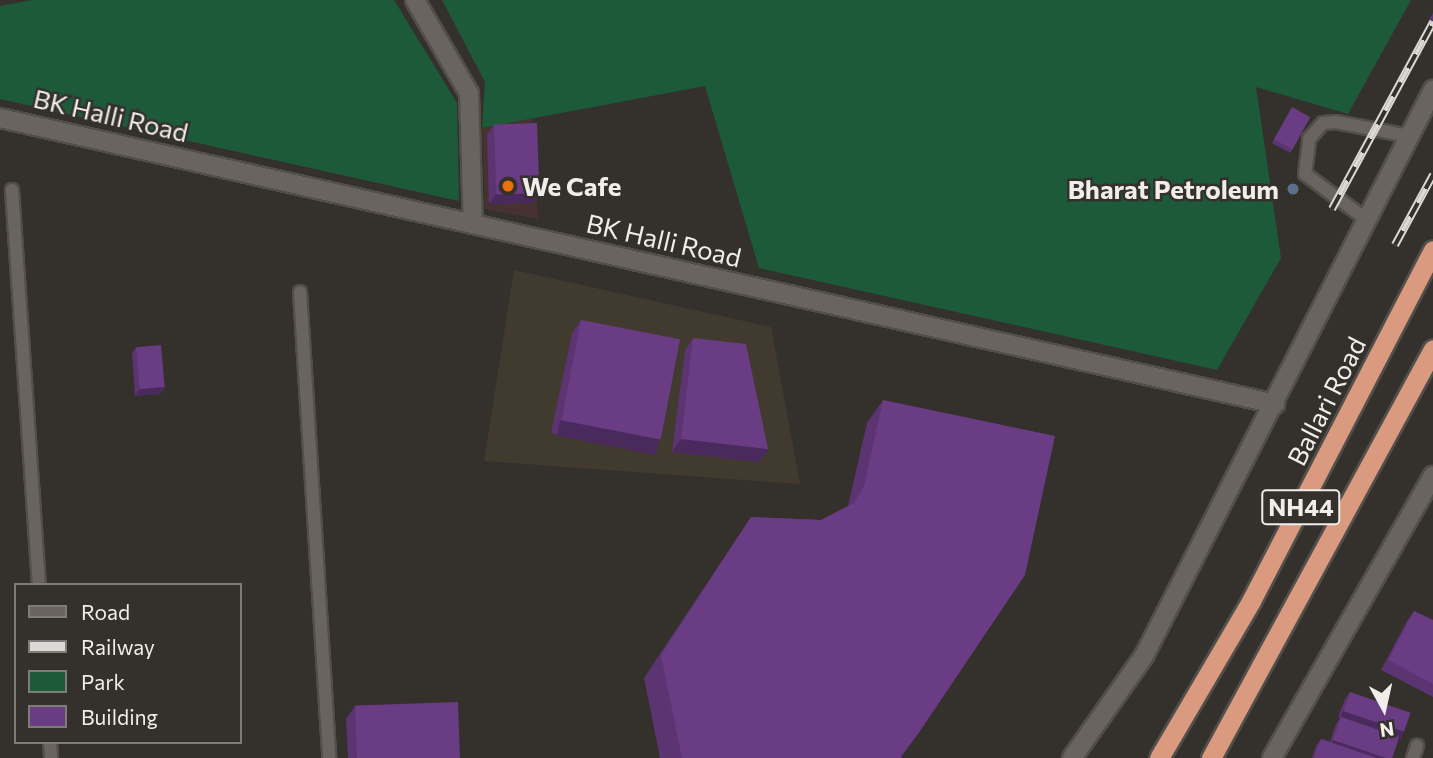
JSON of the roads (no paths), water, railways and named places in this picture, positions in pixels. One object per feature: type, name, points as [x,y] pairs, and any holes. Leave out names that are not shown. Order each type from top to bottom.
[{"type":"highway","name":"Ballari Road","points":[[1159,758],[1251,601],[1433,250]]},
{"type":"highway","name":"NH44","points":[[1211,758],[1433,349]]},
{"type":"street","points":[[415,0],[469,93],[473,224]]},
{"type":"street","points":[[1073,758],[1144,656],[1433,90]]},
{"type":"street","name":"BK Halli Road","points":[[0,118],[1275,404]]},
{"type":"street","points":[[1272,758],[1433,476]]},
{"type":"lane","points":[[1367,220],[1305,174],[1309,139],[1323,123],[1336,122],[1409,136]]},
{"type":"lane","points":[[12,190],[39,583]]},
{"type":"lane","points":[[300,292],[329,758]]},
{"type":"railway","points":[[1332,209],[1433,22]]},
{"type":"railway","points":[[1395,245],[1433,175]]},
{"type":"place","name":"We Cafe","points":[[508,186]]},
{"type":"place","name":"Bharat Petroleum","points":[[1293,189]]}]
